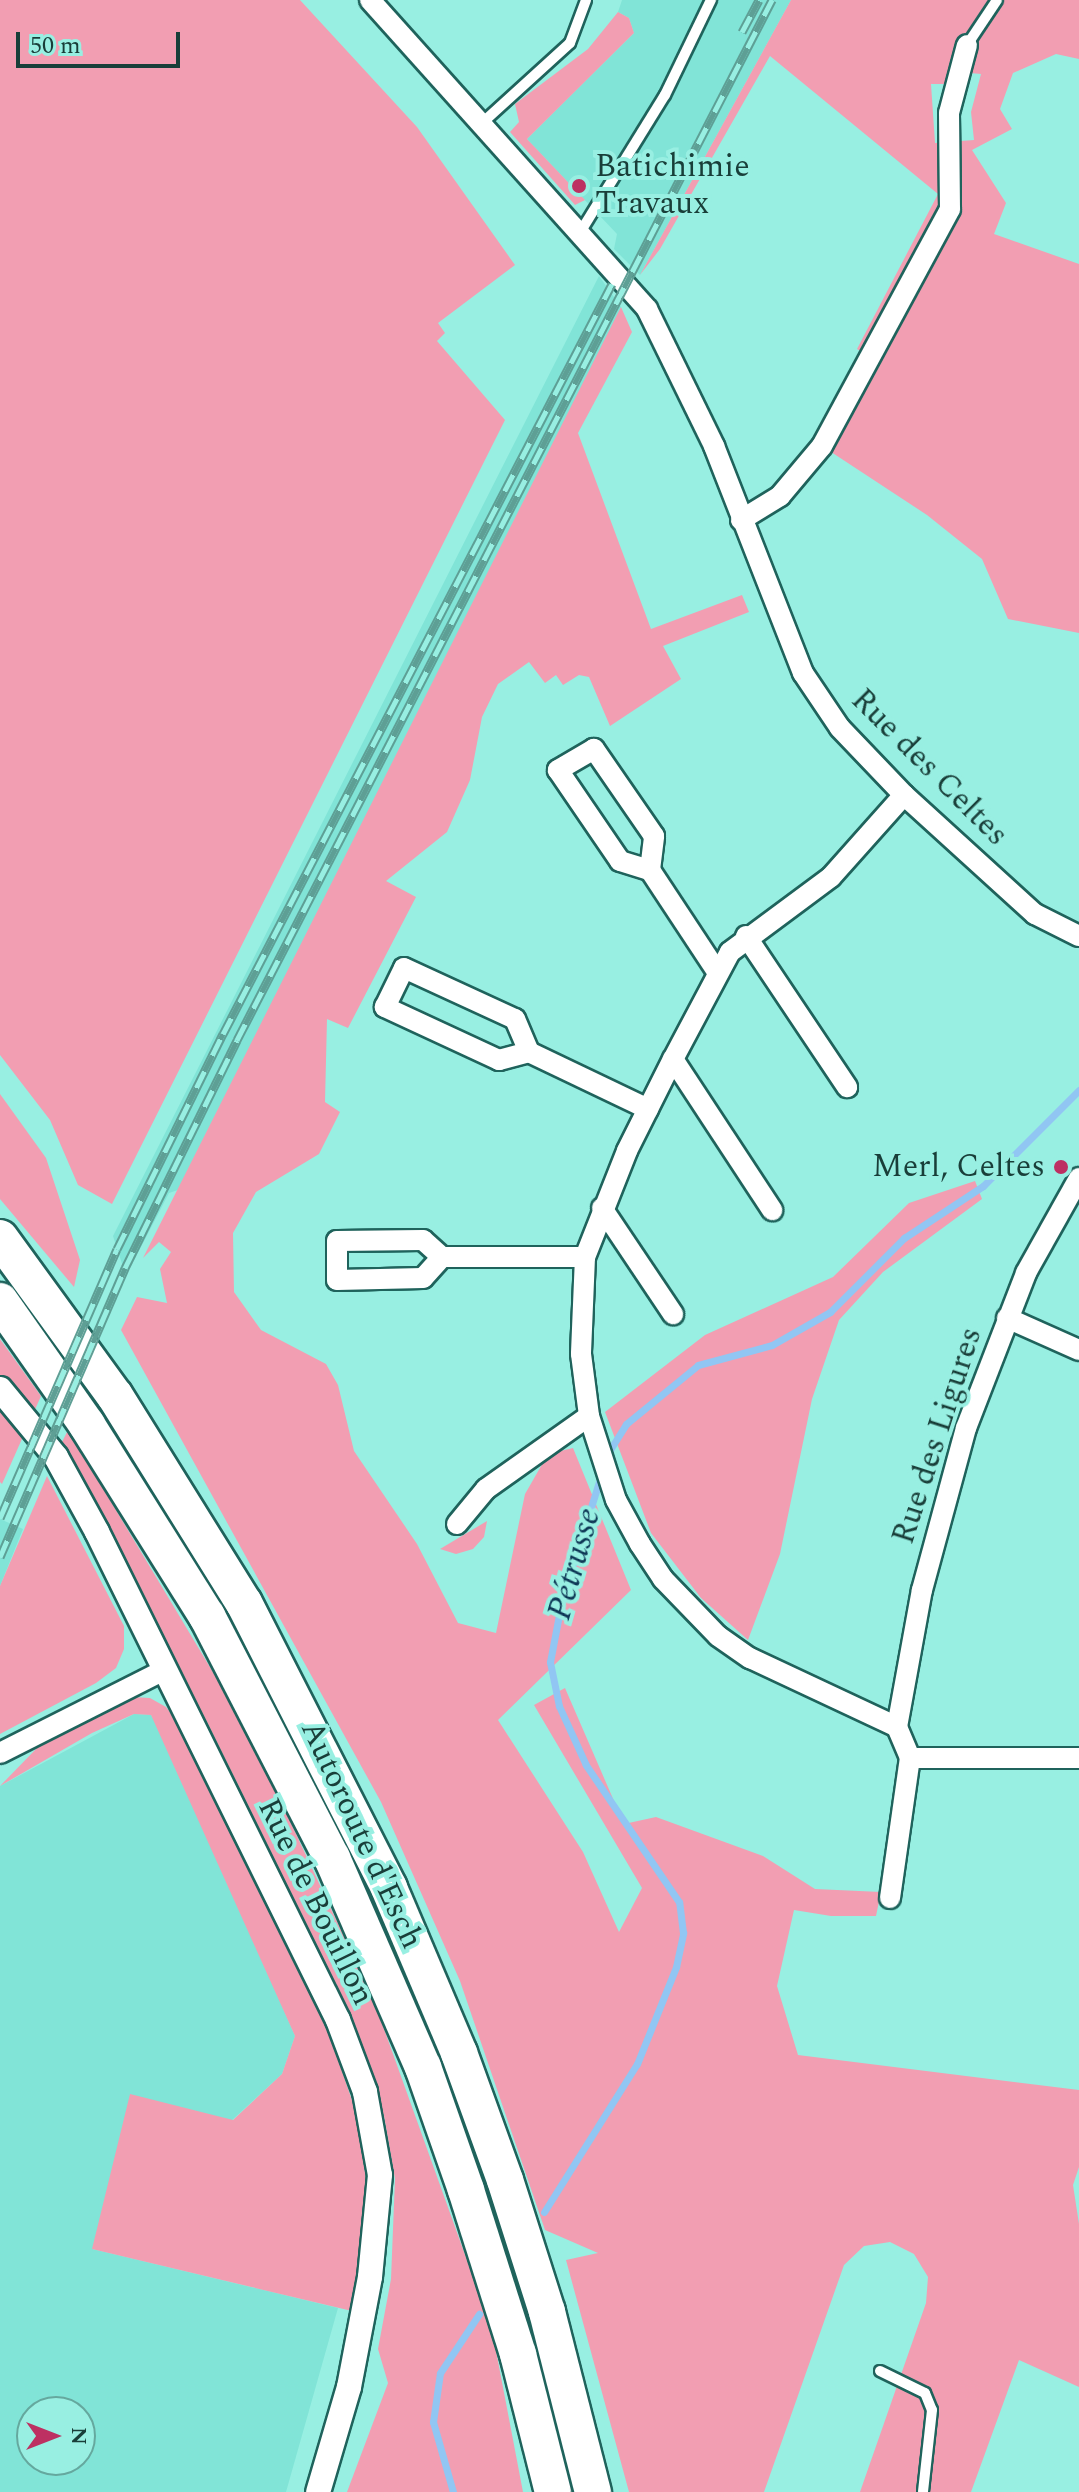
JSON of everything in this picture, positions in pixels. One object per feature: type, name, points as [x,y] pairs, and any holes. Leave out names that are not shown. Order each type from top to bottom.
[{"type":"highway","name":"Autoroute d'Esch","points":[[0,1238],[115,1396],[244,1603],[389,1888],[459,2053],[505,2180],[547,2312],[593,2492]]},
{"type":"highway","name":"Autoroute d'Esch","points":[[0,1301],[87,1425],[207,1616],[332,1858],[423,2067],[466,2190],[518,2354],[553,2492]]},
{"type":"street","name":"Rue des Celtes","points":[[370,0],[647,309],[690,392],[803,673],[840,728],[904,795],[1035,914],[1079,936]]},
{"type":"street","points":[[741,520],[780,496],[822,446],[950,209],[949,113],[967,45]]},
{"type":"street","points":[[650,870],[654,836],[594,749],[558,770],[620,861],[650,870],[718,973]]},
{"type":"street","points":[[890,1898],[910,1758],[897,1727],[750,1658],[689,1608],[640,1544],[616,1500],[589,1416],[581,1354],[585,1257],[602,1208],[648,1109],[718,973],[746,936],[831,877],[904,795]]},
{"type":"street","points":[[746,936],[847,1087]]},
{"type":"street","points":[[529,1052],[515,1019],[404,968],[385,1007],[499,1060],[529,1052],[648,1109]]},
{"type":"street","points":[[673,1059],[772,1210]]},
{"type":"street","name":"Rue des Ligures","points":[[897,1727],[939,1522],[1007,1318],[1079,1178]]},
{"type":"street","points":[[602,1208],[673,1314]]},
{"type":"street","points":[[442,1257],[423,1278],[337,1280],[337,1241],[423,1240],[442,1257],[585,1257]]},
{"type":"street","points":[[1007,1318],[1079,1350]]},
{"type":"street","name":"Rue de Bouillon","points":[[0,1389],[56,1457],[166,1669],[338,2020],[375,2136],[380,2175],[370,2277],[349,2387],[318,2492]]},
{"type":"street","points":[[457,1524],[486,1489],[589,1416]]},
{"type":"street","points":[[0,1753],[166,1669]]},
{"type":"street","points":[[910,1758],[1079,1758]]},
{"type":"lane","points":[[479,125],[570,43],[586,0]]},
{"type":"lane","points":[[578,235],[665,95],[711,0]]},
{"type":"lane","points":[[967,45],[997,0]]},
{"type":"lane","points":[[880,2371],[925,2393],[932,2410],[923,2492]]},
{"type":"shaded area","points":[[0,0],[300,0],[417,127],[515,265],[438,323],[445,333],[437,341],[505,420],[112,1204],[78,1185],[50,1120],[0,1055]]},
{"type":"shaded area","points":[[622,0],[791,0],[640,275],[614,249],[617,234],[527,139],[634,33],[629,18],[618,12]]},
{"type":"shaded area","points":[[791,0],[1079,0],[1079,59],[1056,54],[1013,73],[1000,109],[1012,129],[972,150],[1006,203],[994,234],[1079,264],[1079,633],[1008,619],[982,559],[927,515],[822,446],[868,356],[857,349],[938,194],[770,56],[660,249],[640,275]],"holes":[[[948,71],[981,74],[971,112],[974,140],[935,143],[931,84],[946,84]]]},
{"type":"shaded area","points":[[618,12],[629,18],[634,33],[527,139],[585,200],[575,205],[510,132],[519,122],[515,104],[588,49]]},
{"type":"shaded area","points":[[599,276],[621,307],[604,349],[178,1190],[169,1193],[126,1276],[113,1236]]},
{"type":"shaded area","points":[[621,307],[632,332],[578,433],[651,629],[742,595],[749,612],[663,646],[681,679],[610,726],[589,677],[579,675],[563,685],[556,675],[545,683],[529,662],[498,684],[482,717],[470,780],[447,832],[386,881],[416,897],[348,1028],[327,1019],[325,1102],[340,1112],[319,1154],[256,1192],[233,1233],[234,1292],[261,1330],[326,1364],[338,1385],[354,1451],[417,1544],[458,1623],[496,1633],[525,1494],[548,1454],[573,1448],[631,1590],[498,1720],[583,1852],[619,1932],[642,1888],[534,1705],[565,1688],[624,1824],[656,1817],[763,1856],[815,1889],[881,1892],[876,1916],[831,1916],[794,1910],[777,1986],[798,2055],[1079,2090],[1079,2167],[1073,2185],[1079,2224],[1079,2387],[1019,2360],[971,2492],[860,2492],[926,2303],[928,2277],[914,2254],[890,2242],[864,2246],[844,2265],[764,2492],[629,2492],[566,2260],[598,2253],[545,2230],[460,1981],[381,1802],[121,1330],[137,1297],[167,1303],[160,1269],[171,1252],[159,1242],[143,1258]]},
{"type":"shaded area","points":[[0,1094],[46,1158],[80,1260],[74,1287],[0,1199]]},
{"type":"shaded area","points":[[975,1181],[982,1199],[883,1272],[839,1320],[812,1399],[780,1554],[748,1640],[701,1598],[651,1533],[605,1412],[705,1335],[833,1277],[909,1203]]},
{"type":"shaded area","points":[[0,1339],[41,1396],[2,1484],[0,1482]]},
{"type":"shaded area","points":[[68,1430],[247,1729],[374,2001],[492,2330],[523,2492],[347,2492],[388,2383],[378,2349],[391,2279],[395,2179],[384,2116],[352,2017],[206,1720],[61,1444]]},
{"type":"shaded area","points":[[47,1476],[124,1626],[124,1649],[116,1668],[96,1683],[0,1734],[0,1586]]},
{"type":"shaded area","points":[[0,1519],[23,1529],[0,1586]]},
{"type":"shaded area","points":[[487,1521],[484,1537],[473,1549],[456,1554],[440,1549]]},
{"type":"shaded area","points":[[132,1697],[150,1698],[166,1707],[179,1724],[326,2025],[355,2109],[367,2185],[352,2311],[92,2249],[130,2094],[233,2120],[282,2074],[295,2036],[151,1715],[134,1714],[92,1733],[0,1786],[37,1748]]},
{"type":"shaded area","points":[[134,1714],[151,1715],[167,1741],[295,2036],[282,2074],[92,2249],[338,2308],[286,2492],[0,2492],[0,1786]]},
{"type":"waterway","name":"Pétrusse","points":[[608,1453],[626,1424],[698,1365],[772,1345],[830,1312],[904,1238],[983,1186],[1079,1090]]},
{"type":"waterway","name":"Pétrusse","points":[[544,2212],[637,2064],[676,1967],[683,1933],[679,1902],[586,1765],[559,1706],[550,1662],[562,1599],[602,1472]]},
{"type":"waterway","name":"Pétrusse","points":[[453,2492],[433,2422],[440,2373],[479,2314]]},
{"type":"railway","points":[[742,32],[759,0]]},
{"type":"railway","points":[[0,1557],[125,1268],[237,1040],[772,0]]},
{"type":"railway","points":[[0,1518],[117,1249],[223,1034],[612,284]]},
{"type":"place","name":"Batichimie Travaux","points":[[579,186]]},
{"type":"place","name":"Merl, Celtes","points":[[1061,1167]]}]
